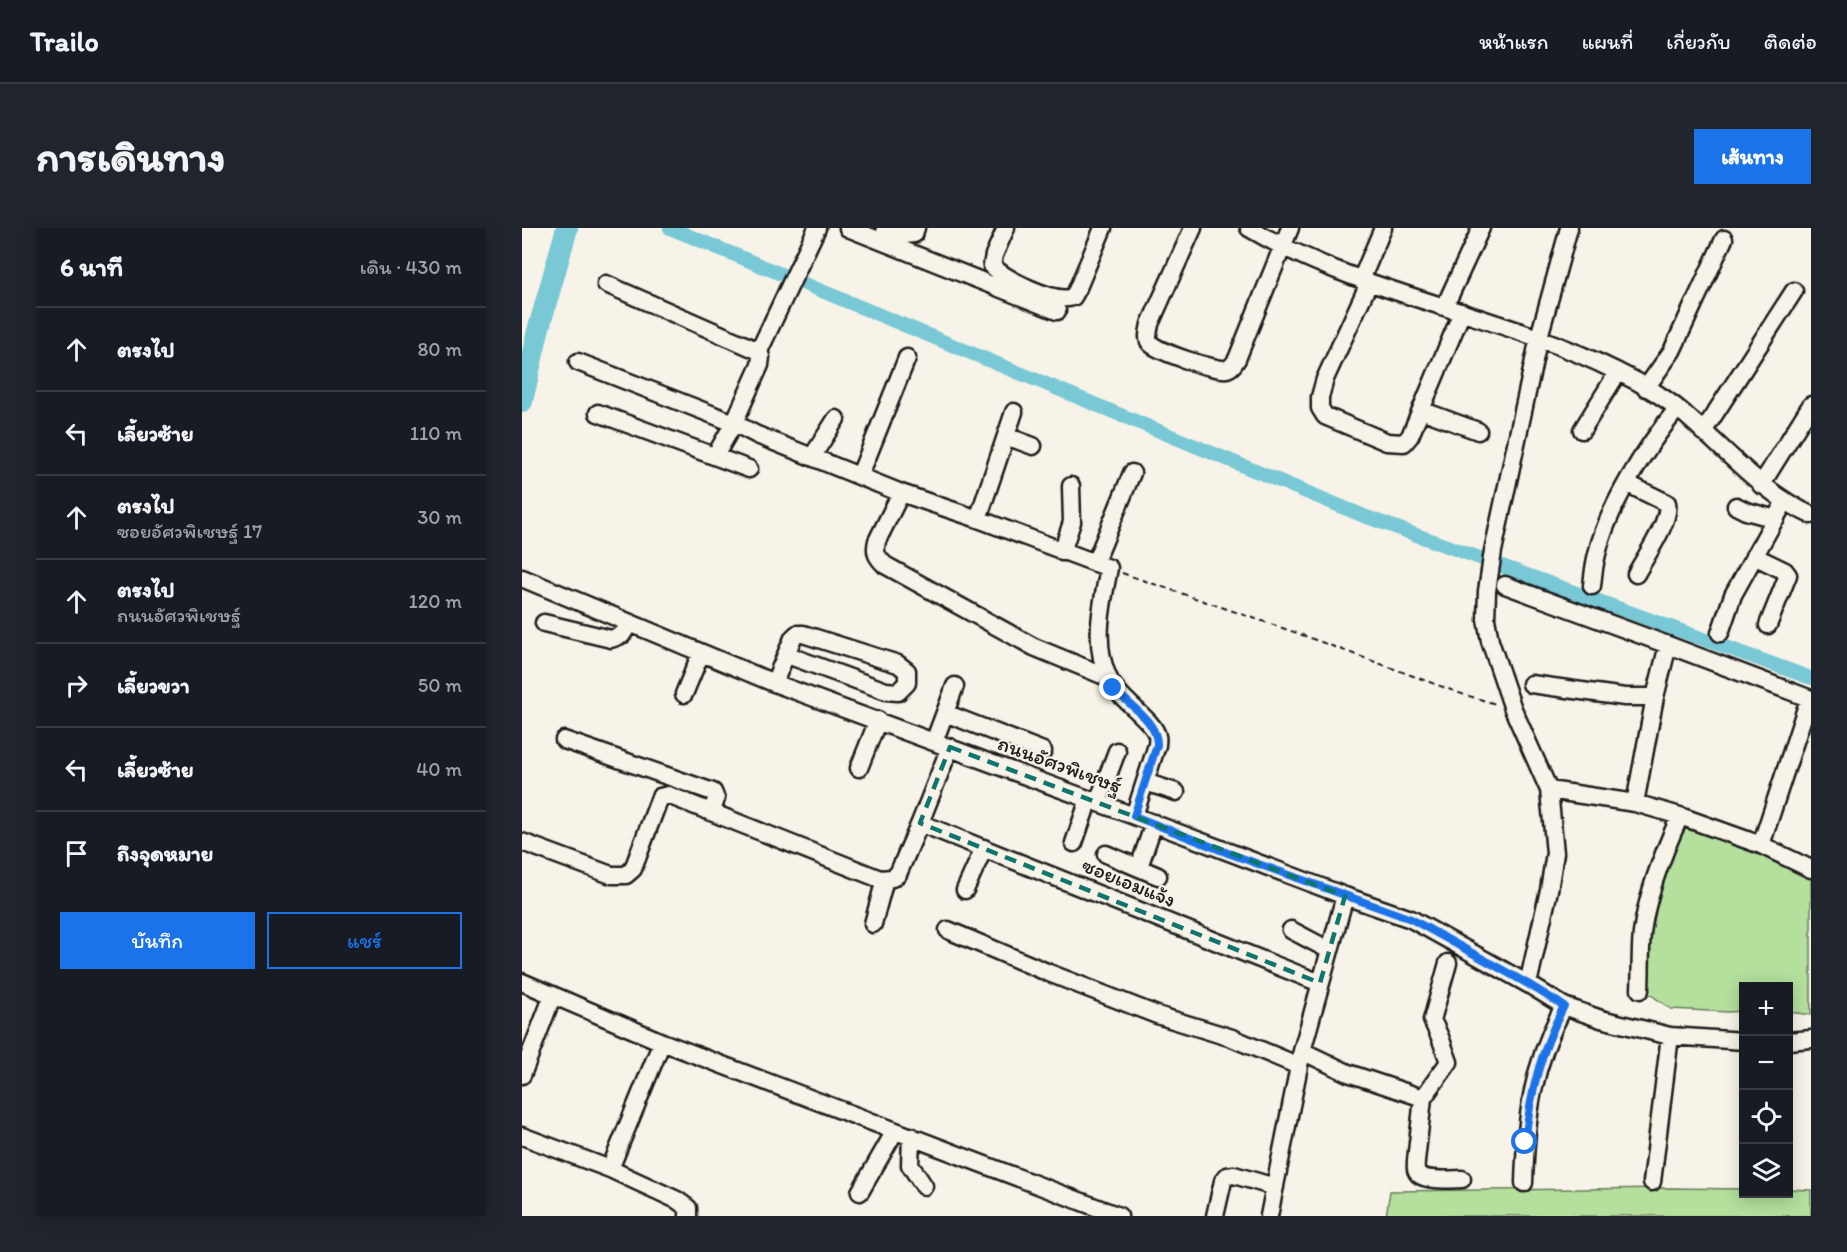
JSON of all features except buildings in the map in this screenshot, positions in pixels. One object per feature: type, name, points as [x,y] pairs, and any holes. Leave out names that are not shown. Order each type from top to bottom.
[{"type":"street","points":[[715,456],[734,423],[760,365],[759,351],[817,228]]},
{"type":"street","points":[[848,228],[1057,311]]},
{"type":"street","points":[[885,228],[905,235],[914,234],[916,228]]},
{"type":"street","points":[[1006,228],[994,255],[992,266],[1011,280],[1067,300],[1073,297],[1077,290],[1103,228]]},
{"type":"street","points":[[1193,228],[1150,324],[1148,336],[1150,342],[1161,350],[1211,368],[1225,369],[1232,367],[1238,359],[1290,228]]},
{"type":"street","points":[[1249,228],[1282,248],[1365,281],[1539,337],[1618,372],[1690,418],[1761,485],[1811,515]]},
{"type":"street","points":[[1383,228],[1365,281],[1325,379],[1320,397],[1320,408],[1325,416],[1387,442],[1404,443],[1410,436],[1462,312]]},
{"type":"street","points":[[1445,306],[1481,228]]},
{"type":"street","points":[[1528,984],[1550,890],[1555,853],[1549,790],[1513,709],[1490,641],[1486,619],[1487,591],[1493,551],[1539,337],[1569,228]]},
{"type":"street","points":[[1646,388],[1672,351],[1724,239]]},
{"type":"street","points":[[606,284],[759,351]]},
{"type":"street","points":[[1703,432],[1794,291]]},
{"type":"street","points":[[860,475],[907,358]]},
{"type":"street","points":[[578,362],[734,423],[757,435],[901,493],[978,519],[1102,566]]},
{"type":"street","points":[[1582,430],[1618,372]]},
{"type":"street","points":[[1761,485],[1811,405]]},
{"type":"street","points":[[1592,586],[1597,554],[1609,520],[1642,455],[1677,409]]},
{"type":"street","points":[[1421,410],[1478,431]]},
{"type":"street","points":[[598,412],[749,469]]},
{"type":"street","points":[[978,519],[1014,412]]},
{"type":"street","points":[[812,457],[836,419]]},
{"type":"street","points":[[1006,436],[1033,446]]},
{"type":"street","points":[[1132,473],[1102,566],[1099,642],[1107,677],[1113,688],[1148,721],[1157,736],[1157,745],[1134,816]]},
{"type":"street","points":[[1628,484],[1659,498],[1666,503],[1668,509],[1636,574]]},
{"type":"street","points":[[1062,552],[1072,522],[1071,486]]},
{"type":"street","points":[[901,493],[877,541],[875,550],[877,557],[885,565],[1034,647],[1107,677]]},
{"type":"street","points":[[1720,633],[1733,594],[1785,501]]},
{"type":"street","points":[[1736,506],[1776,519]]},
{"type":"street","points":[[1754,556],[1785,571],[1788,575],[1768,625]]},
{"type":"street","name":"ถนนอัศวพิเชษฐ์","points":[[522,578],[774,683],[1392,912],[1438,933],[1564,1006],[1601,1019],[1670,1036],[1739,1041]]},
{"type":"street","points":[[1505,585],[1810,699],[1761,845]]},
{"type":"street","points":[[544,623],[611,639],[622,635],[629,624]]},
{"type":"street","points":[[774,683],[793,638],[797,634],[898,664],[907,671],[907,683],[898,692],[886,691],[787,655]]},
{"type":"street","points":[[1635,803],[1655,697],[1668,645]]},
{"type":"street","points":[[684,694],[701,653]]},
{"type":"street","points":[[1531,684],[1625,697],[1655,697]]},
{"type":"street","points":[[522,842],[612,875],[626,875],[633,869],[660,797],[668,795],[880,879],[892,878],[898,874],[920,824],[942,745],[945,713],[955,686]]},
{"type":"street","points":[[945,713],[1043,751]]},
{"type":"street","points":[[859,768],[878,720]]},
{"type":"street","points":[[564,740],[713,792],[716,799],[712,812]]},
{"type":"street","points":[[1074,843],[1117,751]]},
{"type":"street","points":[[1144,782],[1176,792]]},
{"type":"street","points":[[1549,790],[1635,803],[1680,816],[1761,845],[1811,869]]},
{"type":"street","points":[[1640,990],[1642,932],[1663,857],[1680,816]]},
{"type":"street","points":[[1140,867],[1154,823]]},
{"type":"street","name":"ซอยเอมแจ้ง","points":[[920,824],[1320,983]]},
{"type":"street","points":[[965,890],[984,848]]},
{"type":"street","points":[[1106,854],[1158,876]]},
{"type":"street","points":[[873,924],[885,879]]},
{"type":"street","points":[[1269,1216],[1300,1059],[1345,896]]},
{"type":"street","points":[[948,930],[1048,973],[1170,1020],[1423,1098]]},
{"type":"street","points":[[1291,930],[1329,950]]},
{"type":"street","points":[[1448,963],[1432,1020],[1449,1062],[1423,1098],[1416,1161],[1417,1172],[1421,1176],[1429,1179],[1462,1179]]},
{"type":"street","points":[[522,982],[662,1042],[1119,1216]]},
{"type":"street","points":[[522,1075],[554,995]]},
{"type":"street","points":[[1524,1183],[1529,1107],[1537,1071],[1550,1033],[1564,1006]]},
{"type":"street","points":[[1652,1182],[1670,1036]]},
{"type":"street","points":[[1793,1041],[1811,1039]]},
{"type":"street","points":[[610,1169],[662,1042]]},
{"type":"street","points":[[903,1134],[910,1165],[924,1186]]},
{"type":"street","points":[[860,1191],[903,1134]]},
{"type":"street","points":[[522,1136],[610,1169],[677,1200],[688,1208],[688,1216]]},
{"type":"street","points":[[1215,1216],[1223,1181],[1227,1176],[1234,1175],[1275,1187]]},
{"type":"path","points":[[1102,566],[1294,632],[1451,690],[1513,709]]},
{"type":"highlighted area","points":[[950,747],[1345,896],[1320,983],[920,823]]},
{"type":"green space","points":[[1681,822],[1811,872],[1811,1015],[1793,1013],[1793,982],[1739,982],[1739,1011],[1728,1012],[1671,1009],[1644,990],[1648,932],[1656,895]]},
{"type":"green space","points":[[1739,1189],[1739,1198],[1793,1198],[1793,1189],[1811,1190],[1811,1216],[1386,1216],[1390,1191]]},
{"type":"waterway","points":[[522,401],[538,331],[567,228]]},
{"type":"waterway","points":[[670,228],[1364,516],[1811,678]]},
{"type":"route","points":[[1113,688],[1148,721],[1157,736],[1157,745],[1134,816],[1228,853],[1411,919],[1564,1006],[1550,1033],[1537,1071],[1529,1107],[1525,1142]]}]
